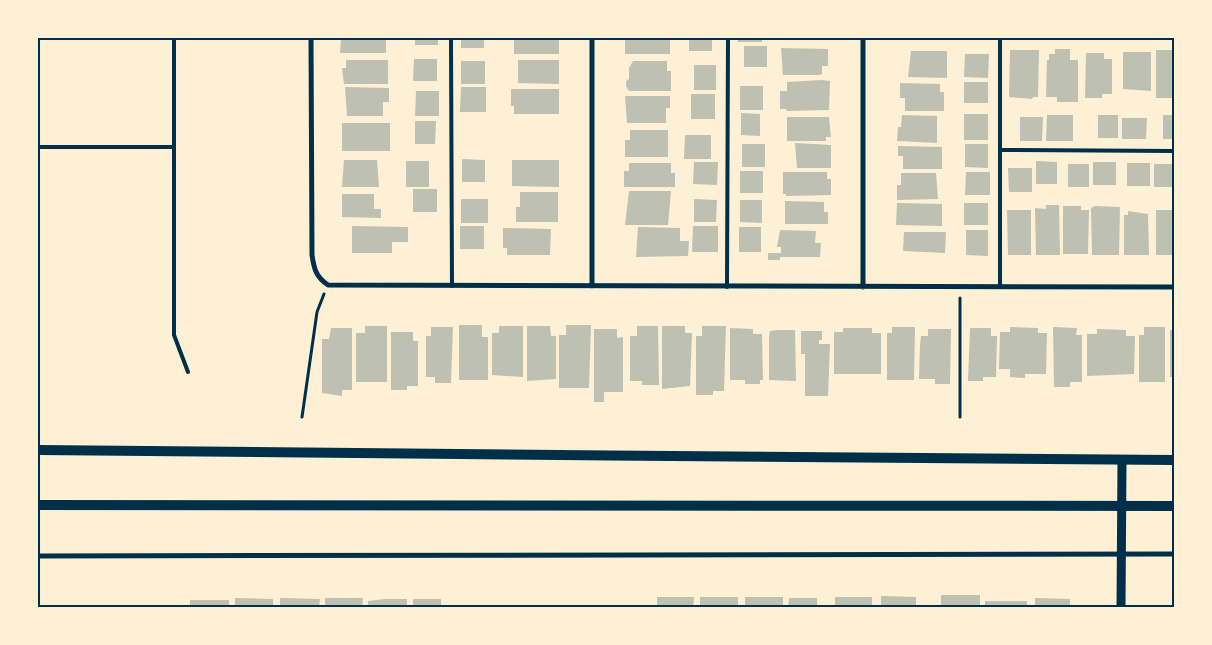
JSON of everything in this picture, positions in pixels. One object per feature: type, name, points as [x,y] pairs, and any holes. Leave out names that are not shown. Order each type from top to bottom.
[{"type":"main road","points":[[38,450],[355,451],[873,460],[1174,460]]},
{"type":"main road","points":[[38,504],[1174,506]]},
{"type":"street","points":[[311,38],[312,256],[314,269],[319,279],[328,285],[960,288],[1174,287]]},
{"type":"street","points":[[592,38],[592,286]]},
{"type":"street","points":[[863,38],[863,287]]},
{"type":"street","points":[[1121,608],[1122,460]]},
{"type":"street","points":[[38,556],[1174,554]]},
{"type":"lane","points":[[174,38],[174,335],[188,372]]},
{"type":"lane","points":[[452,38],[452,286]]},
{"type":"lane","points":[[727,287],[728,38]]},
{"type":"lane","points":[[1000,38],[1000,287]]},
{"type":"lane","points":[[38,147],[174,147]]},
{"type":"lane","points":[[1000,150],[1174,151]]},
{"type":"path","points":[[302,417],[317,312],[328,285]]},
{"type":"path","points":[[960,288],[960,417]]},
{"type":"building","points":[[341,38],[386,38],[386,53],[340,53]]},
{"type":"building","points":[[415,38],[438,38],[438,45],[415,45]]},
{"type":"building","points":[[461,38],[484,38],[484,48],[461,48]]},
{"type":"building","points":[[514,38],[559,38],[559,54],[514,54]]},
{"type":"building","points":[[625,38],[670,38],[670,54],[625,54]]},
{"type":"building","points":[[689,38],[712,38],[712,51],[689,51]]},
{"type":"building","points":[[738,38],[762,38],[762,42],[738,42]]},
{"type":"building","points":[[744,46],[767,46],[767,67],[744,67]]},
{"type":"building","points":[[781,48],[828,49],[828,66],[822,66],[822,74],[819,75],[783,75]]},
{"type":"building","points":[[1055,49],[1070,49],[1070,60],[1078,60],[1078,102],[1057,102],[1057,97],[1046,97],[1047,60],[1049,60],[1049,54],[1055,54]]},
{"type":"building","points":[[1010,50],[1039,50],[1038,97],[1033,97],[1032,99],[1009,97]]},
{"type":"building","points":[[1156,50],[1174,50],[1173,98],[1156,98]]},
{"type":"building","points":[[911,51],[947,51],[947,78],[908,77]]},
{"type":"building","points":[[1123,52],[1151,52],[1151,91],[1123,89]]},
{"type":"building","points":[[1086,53],[1104,53],[1104,59],[1112,59],[1112,94],[1102,94],[1102,98],[1085,98]]},
{"type":"building","points":[[965,54],[989,54],[988,78],[964,77]]},
{"type":"building","points":[[414,59],[437,59],[437,81],[413,81]]},
{"type":"building","points":[[346,60],[388,60],[388,84],[344,84],[342,68],[346,68]]},
{"type":"building","points":[[518,60],[559,60],[559,84],[518,83]]},
{"type":"building","points":[[461,61],[485,61],[485,84],[461,84]]},
{"type":"building","points":[[633,61],[667,61],[667,71],[671,71],[671,91],[629,91],[626,81],[629,79],[629,68]]},
{"type":"building","points":[[694,65],[716,65],[716,90],[694,90]]},
{"type":"building","points":[[830,81],[829,110],[786,111],[787,109],[780,109],[780,91],[787,91],[787,82]]},
{"type":"building","points":[[964,82],[988,82],[988,103],[964,103]]},
{"type":"building","points":[[900,83],[940,84],[940,92],[944,92],[944,111],[905,111],[905,98],[900,98]]},
{"type":"building","points":[[740,86],[763,86],[763,110],[740,110]]},
{"type":"building","points":[[345,87],[389,88],[389,102],[383,102],[383,116],[347,116]]},
{"type":"building","points":[[461,87],[486,87],[486,112],[460,112]]},
{"type":"building","points":[[511,89],[559,89],[559,114],[514,114],[514,106],[511,106]]},
{"type":"building","points":[[416,91],[439,91],[439,116],[415,116]]},
{"type":"building","points":[[691,94],[715,94],[715,119],[691,119]]},
{"type":"building","points":[[625,96],[670,96],[670,108],[666,108],[666,123],[627,123]]},
{"type":"building","points":[[741,113],[760,114],[760,136],[741,135]]},
{"type":"building","points":[[964,114],[988,114],[988,140],[964,140]]},
{"type":"building","points":[[902,115],[937,116],[937,143],[897,141],[898,127],[901,127]]},
{"type":"building","points":[[1047,115],[1073,115],[1073,141],[1046,141]]},
{"type":"building","points":[[1098,115],[1118,115],[1118,138],[1098,138]]},
{"type":"building","points":[[1163,115],[1174,115],[1174,139],[1163,139]]},
{"type":"building","points":[[787,117],[829,117],[831,137],[826,137],[826,141],[787,141]]},
{"type":"building","points":[[1020,117],[1043,117],[1042,141],[1020,141]]},
{"type":"building","points":[[1122,118],[1147,118],[1146,139],[1122,139]]},
{"type":"building","points":[[415,121],[436,121],[435,144],[415,144]]},
{"type":"building","points":[[342,123],[390,123],[390,151],[342,151]]},
{"type":"building","points":[[630,130],[668,130],[668,157],[625,157],[625,140],[630,140]]},
{"type":"building","points":[[685,135],[711,135],[711,159],[684,159]]},
{"type":"building","points":[[795,143],[831,145],[831,168],[797,168]]},
{"type":"building","points":[[742,144],[765,144],[765,167],[742,167]]},
{"type":"building","points":[[965,144],[988,144],[988,168],[965,167]]},
{"type":"building","points":[[898,146],[942,147],[942,169],[903,169],[903,156],[898,156]]},
{"type":"building","points":[[462,159],[485,160],[485,182],[462,182]]},
{"type":"building","points":[[344,160],[377,160],[379,187],[342,187]]},
{"type":"building","points":[[512,160],[559,160],[559,187],[512,186]]},
{"type":"building","points":[[406,161],[429,161],[429,187],[406,187]]},
{"type":"building","points":[[1036,161],[1057,162],[1057,184],[1036,184]]},
{"type":"building","points":[[694,162],[718,162],[717,185],[693,184]]},
{"type":"building","points":[[1093,162],[1116,162],[1116,185],[1093,185]]},
{"type":"building","points":[[629,163],[671,163],[671,173],[675,173],[675,187],[624,187],[624,171],[629,171]]},
{"type":"building","points":[[1127,163],[1150,163],[1150,186],[1127,186]]},
{"type":"building","points":[[1068,164],[1089,164],[1089,187],[1068,187]]},
{"type":"building","points":[[1154,164],[1174,164],[1174,187],[1154,187]]},
{"type":"building","points":[[1008,168],[1032,168],[1032,192],[1009,192]]},
{"type":"building","points":[[740,171],[763,171],[763,193],[740,193]]},
{"type":"building","points":[[783,172],[827,172],[827,179],[831,179],[831,195],[786,196],[786,194],[783,194]]},
{"type":"building","points":[[966,172],[990,172],[990,195],[965,195]]},
{"type":"building","points":[[901,173],[936,173],[938,199],[897,200],[897,185],[901,185]]},
{"type":"building","points":[[413,189],[437,189],[437,212],[413,212]]},
{"type":"building","points":[[629,191],[671,191],[668,225],[625,225]]},
{"type":"building","points":[[520,192],[558,192],[558,222],[516,222],[516,207],[520,207]]},
{"type":"building","points":[[342,194],[374,194],[374,209],[381,209],[381,218],[342,217]]},
{"type":"building","points":[[461,199],[488,199],[488,223],[461,223]]},
{"type":"building","points":[[694,199],[717,200],[716,222],[694,222]]},
{"type":"building","points":[[740,200],[762,200],[762,223],[740,222]]},
{"type":"building","points":[[785,201],[824,202],[824,212],[828,212],[828,224],[785,224]]},
{"type":"building","points":[[897,203],[942,204],[942,226],[896,225]]},
{"type":"building","points":[[964,203],[988,203],[988,225],[964,225]]},
{"type":"building","points":[[1046,205],[1059,205],[1060,255],[1036,255],[1035,208],[1046,209]]},
{"type":"building","points":[[1063,206],[1081,206],[1081,210],[1089,210],[1088,254],[1063,254]]},
{"type":"building","points":[[1095,206],[1120,207],[1119,255],[1092,255],[1091,208]]},
{"type":"building","points":[[1007,210],[1031,210],[1031,255],[1008,255]]},
{"type":"building","points":[[1156,210],[1174,210],[1174,255],[1156,255]]},
{"type":"building","points":[[1128,211],[1148,214],[1149,255],[1124,255],[1124,215],[1128,215]]},
{"type":"building","points":[[352,226],[408,227],[408,242],[392,242],[392,253],[352,253]]},
{"type":"building","points":[[460,226],[484,226],[484,249],[460,249]]},
{"type":"building","points":[[693,226],[718,226],[718,252],[692,252]]},
{"type":"building","points":[[638,227],[680,228],[680,241],[689,241],[688,256],[636,257]]},
{"type":"building","points":[[739,227],[761,227],[761,252],[739,252]]},
{"type":"building","points":[[503,228],[551,229],[550,255],[507,255],[507,248],[503,248]]},
{"type":"building","points":[[780,230],[816,231],[815,243],[821,243],[820,257],[780,257],[780,260],[768,260],[768,253],[781,253],[781,247],[777,247]]},
{"type":"building","points":[[966,230],[988,230],[988,256],[966,255]]},
{"type":"building","points":[[904,232],[946,232],[945,253],[903,251]]},
{"type":"building","points":[[459,325],[482,325],[482,337],[488,337],[488,380],[459,380]]},
{"type":"building","points":[[566,325],[591,325],[589,388],[559,388],[559,335],[566,335]]},
{"type":"building","points":[[365,326],[387,326],[387,382],[356,382],[356,333],[365,333]]},
{"type":"building","points":[[499,326],[523,326],[523,377],[492,375],[492,333],[499,333]]},
{"type":"building","points":[[527,326],[550,326],[551,336],[556,336],[556,379],[527,381]]},
{"type":"building","points":[[637,326],[658,326],[659,385],[642,385],[642,381],[630,381],[630,336],[637,336]]},
{"type":"building","points":[[662,326],[685,326],[685,333],[692,333],[690,386],[662,389]]},
{"type":"building","points":[[702,326],[726,326],[724,391],[713,391],[713,395],[696,395],[696,336],[702,336]]},
{"type":"building","points":[[431,327],[453,327],[451,383],[435,383],[435,377],[426,377],[426,336],[431,336]]},
{"type":"building","points":[[892,327],[915,327],[914,380],[887,380],[887,333],[892,333]]},
{"type":"building","points":[[1010,327],[1038,328],[1038,333],[1047,333],[1046,374],[1025,374],[1025,378],[1010,377],[1010,369],[999,369],[1000,332],[1010,332]]},
{"type":"building","points":[[1053,327],[1077,328],[1076,335],[1082,335],[1082,382],[1070,382],[1070,387],[1054,387]]},
{"type":"building","points":[[1144,327],[1165,327],[1165,382],[1139,382],[1139,335],[1144,335]]},
{"type":"building","points":[[331,328],[352,328],[352,390],[342,390],[342,396],[322,393],[322,339],[329,339]]},
{"type":"building","points":[[730,328],[753,329],[753,334],[762,334],[763,380],[760,380],[760,384],[745,384],[745,380],[730,380]]},
{"type":"building","points":[[843,328],[872,328],[872,333],[881,333],[881,374],[834,374],[834,332],[843,332]]},
{"type":"building","points":[[970,328],[991,328],[991,336],[997,336],[996,377],[983,377],[983,381],[968,381]]},
{"type":"building","points":[[594,329],[617,329],[617,338],[623,337],[623,392],[604,392],[604,402],[594,402]]},
{"type":"building","points":[[928,329],[951,329],[950,384],[935,384],[935,379],[919,379],[921,336],[928,336]]},
{"type":"building","points":[[1097,329],[1126,330],[1126,336],[1135,336],[1134,374],[1087,376],[1087,334],[1097,334]]},
{"type":"building","points":[[795,330],[796,381],[769,380],[769,336],[770,331]]},
{"type":"building","points":[[1170,330],[1174,330],[1174,377],[1170,377]]},
{"type":"building","points":[[801,331],[822,331],[822,340],[819,340],[819,344],[830,344],[828,396],[805,396],[805,354],[801,354]]},
{"type":"building","points":[[391,332],[413,332],[413,341],[418,341],[418,386],[407,386],[407,390],[391,390]]},
{"type":"building","points":[[941,595],[980,595],[980,608],[941,608]]},
{"type":"building","points":[[881,596],[916,597],[916,608],[881,608]]},
{"type":"building","points":[[657,597],[694,597],[693,608],[657,608]]},
{"type":"building","points":[[700,597],[738,597],[738,608],[700,608]]},
{"type":"building","points":[[745,597],[783,597],[783,608],[745,608]]},
{"type":"building","points":[[835,597],[872,597],[872,608],[835,608]]},
{"type":"building","points":[[235,598],[273,599],[273,608],[235,608]]},
{"type":"building","points":[[280,598],[320,599],[319,608],[280,608]]},
{"type":"building","points":[[325,598],[363,598],[362,608],[325,608]]},
{"type":"building","points":[[789,598],[817,598],[817,608],[788,608]]},
{"type":"building","points":[[1035,598],[1070,599],[1070,608],[1035,608]]},
{"type":"building","points":[[407,599],[407,608],[368,608],[368,601]]},
{"type":"building","points":[[413,599],[441,599],[441,608],[413,608]]},
{"type":"building","points":[[190,600],[229,600],[229,608],[190,608]]},
{"type":"building","points":[[985,601],[1027,601],[1027,608],[985,608]]}]
